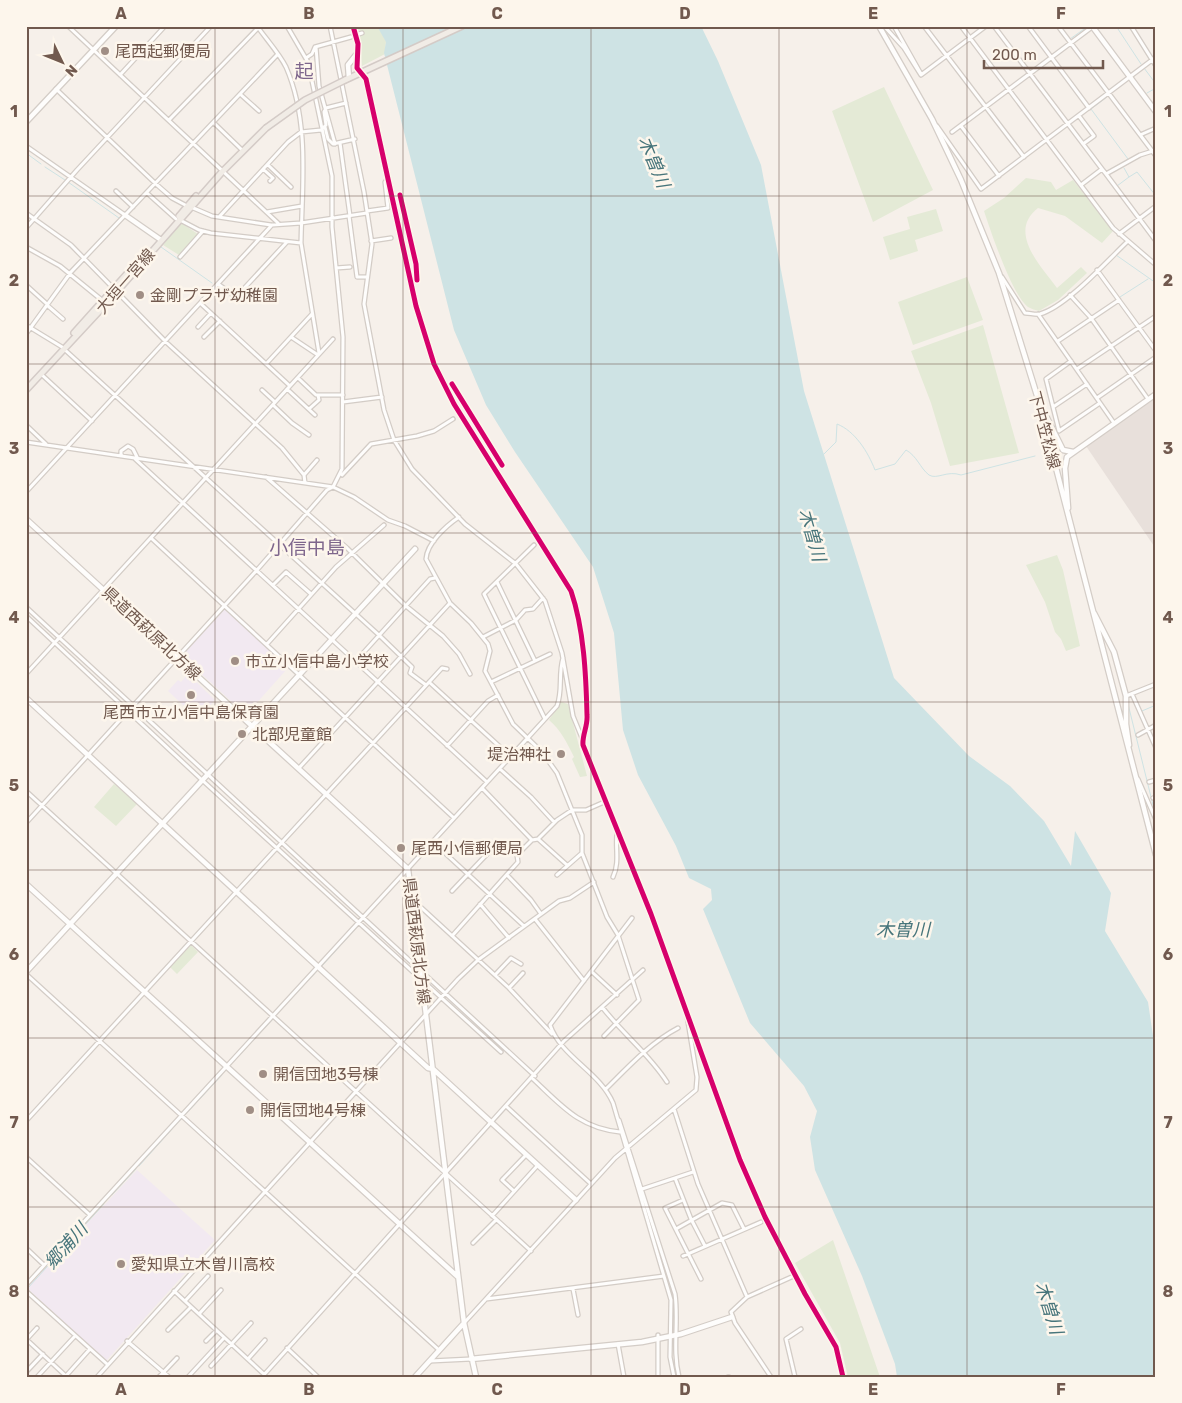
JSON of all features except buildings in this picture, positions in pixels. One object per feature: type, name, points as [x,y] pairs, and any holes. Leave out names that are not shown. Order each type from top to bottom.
[{"type":"main road","name":"大垣一宮線","points":[[26,385],[63,348],[242,150],[266,128],[305,100],[363,71],[462,26]]},
{"type":"main road","name":"大垣一宮線","points":[[26,390],[103,301],[116,289]]},
{"type":"street","points":[[68,26],[222,172],[279,223]]},
{"type":"street","points":[[26,122],[116,26]]},
{"type":"street","points":[[120,75],[165,26]]},
{"type":"street","points":[[26,228],[70,177],[211,26]]},
{"type":"street","points":[[287,26],[306,58],[323,128],[332,176],[332,219],[343,337],[343,460],[340,477]]},
{"type":"street","points":[[330,26],[355,139],[371,240],[364,304],[384,410],[394,440],[412,469],[458,517],[516,564],[543,598],[549,609],[563,658],[573,716],[687,1013],[740,1160],[765,1217],[836,1347],[842,1377]]},
{"type":"street","points":[[353,26],[357,40],[358,68],[363,71],[366,79],[416,306],[434,364],[454,404],[559,569],[574,598],[579,621],[587,698],[588,727],[582,738]]},
{"type":"street","name":"下中笠松線","points":[[879,26],[932,119],[961,180],[999,273],[1038,402],[1156,855]]},
{"type":"street","points":[[884,26],[904,48],[921,75]]},
{"type":"street","points":[[894,26],[921,71],[921,75]]},
{"type":"street","points":[[924,26],[1024,157]]},
{"type":"street","points":[[960,26],[1119,234],[1156,265]]},
{"type":"street","points":[[921,75],[986,26]]},
{"type":"street","points":[[994,26],[1156,241]]},
{"type":"street","points":[[1028,26],[1089,108]]},
{"type":"street","points":[[1058,26],[1156,156]]},
{"type":"street","points":[[1131,26],[1156,66]]},
{"type":"street","points":[[169,120],[258,27],[288,74],[301,132],[301,243],[319,354]]},
{"type":"street","points":[[952,132],[1092,27],[1156,112]]},
{"type":"street","points":[[306,58],[312,54],[316,47],[351,37]]},
{"type":"street","points":[[316,47],[318,74],[334,144]]},
{"type":"street","points":[[26,334],[28,327],[71,274],[277,55]]},
{"type":"street","points":[[347,79],[348,65],[357,55]]},
{"type":"street","points":[[932,119],[981,189],[1156,57]]},
{"type":"street","points":[[309,70],[318,74]]},
{"type":"street","points":[[56,89],[172,198],[202,213],[272,225],[350,216],[388,208],[385,182],[388,178]]},
{"type":"street","points":[[240,94],[259,111]]},
{"type":"street","points":[[325,110],[346,103]]},
{"type":"street","points":[[325,110],[323,128],[328,139],[334,144],[355,139]]},
{"type":"street","points":[[1079,116],[1094,136],[1083,144]]},
{"type":"street","points":[[214,123],[242,150]]},
{"type":"street","points":[[960,126],[999,176]]},
{"type":"street","points":[[219,217],[288,142],[301,132],[323,128]]},
{"type":"street","points":[[1140,135],[1156,128]]},
{"type":"street","points":[[340,143],[357,277],[366,277]]},
{"type":"street","points":[[26,146],[160,239]]},
{"type":"street","points":[[1106,174],[1140,155],[1154,151]]},
{"type":"street","points":[[268,165],[292,187]]},
{"type":"street","points":[[263,169],[273,178],[270,181]]},
{"type":"street","points":[[1081,185],[1102,169]]},
{"type":"street","points":[[116,191],[133,207]]},
{"type":"street","points":[[147,193],[178,219],[203,231],[301,243]]},
{"type":"street","points":[[266,212],[302,206]]},
{"type":"street","points":[[1119,234],[1156,206]]},
{"type":"street","points":[[26,213],[71,245],[165,340],[282,448],[304,475],[305,483]]},
{"type":"street","points":[[26,492],[272,225]]},
{"type":"street","points":[[180,258],[203,231]]},
{"type":"street","points":[[371,240],[391,238]]},
{"type":"street","points":[[218,284],[236,297],[287,242]]},
{"type":"street","points":[[999,273],[1025,313],[1038,314],[1050,310],[1070,295],[1127,242]]},
{"type":"street","points":[[26,247],[71,274],[103,301]]},
{"type":"street","points":[[336,268],[350,267]]},
{"type":"street","points":[[1097,270],[1156,351]]},
{"type":"street","points":[[26,285],[63,319]]},
{"type":"street","points":[[1070,295],[1091,318],[1148,399]]},
{"type":"street","points":[[1058,341],[1119,300]]},
{"type":"street","points":[[200,303],[266,364],[315,414]]},
{"type":"street","points":[[198,327],[211,313]]},
{"type":"street","points":[[266,364],[312,314]]},
{"type":"street","points":[[1038,314],[1114,423]]},
{"type":"street","points":[[1077,369],[1156,316]]},
{"type":"street","points":[[204,337],[220,321]]},
{"type":"street","points":[[28,327],[63,348],[380,636],[412,667],[410,673],[428,683],[472,720],[511,757]]},
{"type":"street","points":[[291,337],[319,354]]},
{"type":"street","points":[[26,674],[56,644],[333,339]]},
{"type":"street","points":[[1097,398],[1156,357]]},
{"type":"street","points":[[1071,361],[1046,379],[1059,431],[1100,403]]},
{"type":"street","points":[[41,374],[92,421]]},
{"type":"street","points":[[298,378],[318,395],[343,396]]},
{"type":"street","points":[[1052,407],[1087,384]]},
{"type":"street","points":[[262,390],[292,423],[310,435]]},
{"type":"street","points":[[1070,522],[1065,462],[1074,452],[1156,394]]},
{"type":"street","points":[[309,409],[318,400],[318,395]]},
{"type":"street","points":[[343,402],[382,397]]},
{"type":"street","points":[[1038,402],[1063,450],[1074,452]]},
{"type":"street","points":[[26,823],[225,606],[327,490],[333,487],[371,444],[382,440],[394,440],[434,431],[453,419]]},
{"type":"street","points":[[26,424],[46,445]]},
{"type":"street","points":[[26,442],[333,487],[354,497],[388,520],[405,526],[434,541]]},
{"type":"street","points":[[121,456],[123,448],[128,446],[133,449],[136,458],[183,503],[487,782]]},
{"type":"street","points":[[304,475],[317,460]]},
{"type":"street","points":[[266,477],[353,554],[406,606],[450,643],[470,674]]},
{"type":"street","points":[[458,517],[434,541],[426,560],[450,603],[483,637],[490,651],[485,671],[513,724],[528,738],[557,773],[582,835],[582,853],[607,917],[618,935],[639,1000],[614,1023],[604,1036]]},
{"type":"street","name":"県道西萩原北方線","points":[[26,519],[105,589],[408,869],[464,1323],[476,1377]]},
{"type":"street","points":[[267,644],[310,594],[342,562],[384,525]]},
{"type":"street","points":[[151,538],[454,818]]},
{"type":"street","points":[[534,545],[484,594],[545,719]]},
{"type":"street","points":[[415,549],[298,673],[26,973],[439,1350]]},
{"type":"street","points":[[273,585],[286,572],[310,594]]},
{"type":"street","points":[[355,662],[430,579],[436,578]]},
{"type":"street","points":[[497,582],[535,661]]},
{"type":"street","points":[[483,637],[516,620],[525,610],[533,609],[543,598]]},
{"type":"street","points":[[300,768],[450,603]]},
{"type":"street","points":[[26,607],[364,916],[582,1122],[620,1132]]},
{"type":"street","points":[[1093,612],[1097,616],[1114,652],[1126,696],[1128,750]]},
{"type":"street","points":[[26,616],[202,780],[501,1052]]},
{"type":"street","points":[[491,682],[550,654]]},
{"type":"street","points":[[26,1285],[557,706],[560,697],[559,671],[563,658]]},
{"type":"street","points":[[26,1121],[372,742],[442,668],[447,669]]},
{"type":"street","points":[[1126,696],[1156,684]]},
{"type":"street","points":[[1132,694],[1156,748]]},
{"type":"street","points":[[447,746],[488,701],[498,695]]},
{"type":"street","points":[[26,698],[428,1068],[433,1069],[576,1200]]},
{"type":"street","points":[[1138,735],[1156,725]]},
{"type":"street","points":[[500,769],[531,797],[554,822]]},
{"type":"street","points":[[1136,776],[1156,820]]},
{"type":"street","points":[[1148,782],[1156,780]]},
{"type":"street","points":[[482,788],[532,840]]},
{"type":"street","points":[[26,791],[530,1251]]},
{"type":"street","points":[[452,936],[518,862],[517,855],[532,840],[538,839],[554,822],[572,810],[586,810],[602,803]]},
{"type":"street","points":[[614,877],[618,857],[617,832]]},
{"type":"street","points":[[538,839],[567,865]]},
{"type":"street","points":[[433,842],[524,926]]},
{"type":"street","points":[[452,891],[489,852],[499,853]]},
{"type":"street","points":[[557,875],[582,853]]},
{"type":"street","points":[[507,875],[531,900],[541,914]]},
{"type":"street","points":[[97,1377],[127,1341],[264,1190],[356,1093],[441,997],[478,960],[559,901],[570,898],[594,882]]},
{"type":"street","points":[[26,884],[458,1277]]},
{"type":"street","points":[[413,900],[509,988],[606,1089],[642,1189],[675,1294],[674,1336],[670,1357],[674,1377]]},
{"type":"street","points":[[480,904],[509,938]]},
{"type":"street","points":[[555,1035],[550,1025],[552,1020],[592,972],[632,918]]},
{"type":"street","points":[[535,919],[584,982]]},
{"type":"street","points":[[495,975],[511,958],[521,964]]},
{"type":"street","points":[[173,1291],[248,1359],[264,1376],[287,1348],[563,1045],[564,1041],[643,970]]},
{"type":"street","points":[[592,972],[617,994]]},
{"type":"street","points":[[509,988],[523,973]]},
{"type":"street","points":[[602,1007],[614,1023],[652,1061],[667,1082]]},
{"type":"street","points":[[415,1377],[627,1146],[693,1094],[698,1084],[686,1022],[687,1013]]},
{"type":"street","points":[[606,1089],[644,1054],[678,1028]]},
{"type":"street","points":[[507,1107],[591,1184]]},
{"type":"street","points":[[674,1109],[693,1172],[723,1238],[747,1298]]},
{"type":"street","points":[[617,1117],[671,1300],[675,1360],[679,1377]]},
{"type":"street","points":[[514,1191],[502,1180],[526,1155]]},
{"type":"street","points":[[26,1157],[90,1215]]},
{"type":"street","points":[[492,1216],[538,1165]]},
{"type":"street","points":[[642,1189],[693,1172]]},
{"type":"street","points":[[675,1178],[691,1219],[705,1246]]},
{"type":"street","points":[[683,1200],[665,1208],[702,1279]]},
{"type":"street","points":[[676,1229],[722,1203],[732,1205],[744,1229]]},
{"type":"street","points":[[473,1243],[496,1220]]},
{"type":"street","points":[[683,1256],[761,1222]]},
{"type":"street","points":[[26,1248],[44,1265]]},
{"type":"street","points":[[771,1377],[732,1317],[734,1308],[747,1298],[796,1275]]},
{"type":"street","points":[[185,1301],[208,1276]]},
{"type":"street","points":[[486,1300],[664,1276]]},
{"type":"street","points":[[574,1289],[578,1315]]},
{"type":"street","points":[[199,1314],[221,1290]]},
{"type":"street","points":[[26,1291],[107,1364]]},
{"type":"street","points":[[168,1330],[191,1307]]},
{"type":"street","points":[[429,1361],[435,1363],[618,1344],[674,1336],[732,1317]]},
{"type":"street","points":[[211,1366],[252,1323]]},
{"type":"street","points":[[37,1328],[26,1340],[66,1376],[90,1349]]},
{"type":"street","points":[[795,1377],[786,1339],[801,1329]]},
{"type":"street","points":[[206,1341],[216,1331]]},
{"type":"street","points":[[37,1377],[75,1336]]},
{"type":"street","points":[[658,1377],[659,1337]]},
{"type":"street","points":[[188,1377],[224,1338]]},
{"type":"street","points":[[248,1359],[265,1340]]},
{"type":"street","points":[[127,1341],[169,1377]]},
{"type":"street","points":[[618,1344],[624,1377]]},
{"type":"street","points":[[287,1348],[318,1377]]},
{"type":"street","points":[[27,1371],[43,1354]]},
{"type":"street","points":[[159,1377],[177,1358]]},
{"type":"shaded area","points":[[1156,398],[1156,549],[1086,446]]},
{"type":"shaded area","name":"市立小信中島小学校","points":[[225,608],[287,666],[287,669],[246,715],[182,656]]},
{"type":"shaded area","name":"尾西市立小信中島保育園","points":[[188,674],[215,700],[198,719],[168,691],[178,680],[181,682]]},
{"type":"shaded area","name":"愛知県立木曽川高校","points":[[137,1170],[215,1240],[106,1361],[27,1288]]},
{"type":"green space","points":[[355,26],[378,26],[386,41],[385,54],[362,66],[359,38]]},
{"type":"green space","points":[[884,87],[933,190],[873,222],[832,111]]},
{"type":"green space","points":[[1026,178],[1051,182],[1056,190],[1073,180],[1113,231],[1102,243],[1065,216],[1038,208],[1029,217],[1026,238],[1030,249],[1057,288],[1081,267],[1087,273],[1058,300],[1039,311],[1028,307],[1015,290],[984,211],[1004,198]]},
{"type":"green space","points":[[936,209],[943,231],[915,240],[918,251],[890,260],[883,237],[910,229],[907,217]]},
{"type":"green space","points":[[181,223],[198,234],[179,255],[163,245]]},
{"type":"green space","points":[[967,277],[983,320],[913,345],[898,302]]},
{"type":"green space","points":[[983,325],[1019,453],[950,466],[931,403],[911,351]]},
{"type":"green space","points":[[1057,555],[1063,570],[1080,646],[1066,651],[1061,639],[1055,632],[1045,602],[1026,565]]},
{"type":"green space","points":[[561,702],[568,704],[587,776],[580,777],[572,759],[574,757],[566,742],[549,720]]},
{"type":"green space","points":[[114,784],[137,804],[116,826],[94,807]]},
{"type":"green space","points":[[191,945],[198,952],[177,974],[170,967]]},
{"type":"green space","points":[[833,1240],[880,1377],[848,1377],[840,1343],[795,1263]]},
{"type":"water","name":"木曽川","points":[[377,26],[701,26],[718,61],[761,165],[804,391],[894,678],[969,756],[1010,786],[1044,821],[1071,866],[1075,831],[1111,893],[1105,931],[1148,1002],[1156,1056],[1156,1377],[897,1377],[895,1364],[862,1276],[815,1170],[810,1137],[817,1111],[804,1086],[750,1023],[703,909],[712,900],[711,889],[689,878],[676,846],[638,775],[623,730],[614,633],[593,567],[515,452],[486,405],[454,330],[384,53],[386,42]]},
{"type":"waterway","points":[[1060,26],[1070,39],[1087,27]]},
{"type":"waterway","points":[[1116,26],[1141,64]]},
{"type":"waterway","points":[[1074,45],[1108,90]]},
{"type":"waterway","points":[[1144,68],[1156,84]]},
{"type":"waterway","points":[[1147,93],[1156,88]]},
{"type":"waterway","points":[[1111,94],[1139,131]]},
{"type":"waterway","points":[[1107,97],[1091,109],[1128,159],[1121,164]]},
{"type":"waterway","points":[[26,153],[41,164]]},
{"type":"waterway","points":[[45,167],[65,180]]},
{"type":"waterway","points":[[1124,168],[1129,177],[1137,172],[1156,196]]},
{"type":"waterway","points":[[1117,186],[1129,177]]},
{"type":"waterway","points":[[68,182],[119,218]]},
{"type":"waterway","points":[[161,247],[212,283]]},
{"type":"waterway","points":[[1116,255],[1156,283]]},
{"type":"waterway","points":[[1120,297],[1148,279]]},
{"type":"waterway","points":[[219,288],[236,300]]},
{"type":"waterway","points":[[823,455],[836,442],[837,424],[844,427],[860,443],[869,456],[875,470],[895,464],[906,450],[932,476],[961,475],[1035,456]]},
{"type":"waterway","points":[[1128,704],[1153,805],[1156,809]]},
{"type":"waterway","points":[[1142,711],[1156,705]]},
{"type":"waterway","name":"郷浦川","points":[[322,966],[359,925]]},
{"type":"waterway","name":"郷浦川","points":[[275,1016],[318,970]]},
{"type":"waterway","name":"郷浦川","points":[[235,1060],[273,1019]]},
{"type":"waterway","name":"郷浦川","points":[[185,1115],[222,1075]]},
{"type":"waterway","name":"郷浦川","points":[[139,1166],[181,1119]]},
{"type":"waterway","name":"郷浦川","points":[[112,1195],[136,1169]]},
{"type":"waterway","name":"郷浦川","points":[[27,1289],[104,1204]]},
{"type":"cycle path","points":[[353,26],[358,44],[357,68],[366,79],[416,306],[434,364],[454,404],[571,591],[582,636],[585,668],[587,719],[583,745],[651,914],[740,1160],[765,1217],[805,1294],[836,1347],[843,1377]]},
{"type":"cycle path","points":[[400,195],[416,264],[417,280]]},
{"type":"cycle path","points":[[452,384],[502,465]]},
{"type":"place","name":"尾西起郵便局","points":[[105,51]]},
{"type":"place","name":"金剛プラザ幼稚園","points":[[140,295]]},
{"type":"place","name":"市立小信中島小学校","points":[[235,661]]},
{"type":"place","name":"尾西市立小信中島保育園","points":[[191,695]]},
{"type":"place","name":"北部児童館","points":[[242,734]]},
{"type":"place","name":"堤治神社","points":[[561,754]]},
{"type":"place","name":"尾西小信郵便局","points":[[401,848]]},
{"type":"place","name":"開信団地3号棟","points":[[263,1074]]},
{"type":"place","name":"開信団地4号棟","points":[[250,1110]]},
{"type":"place","name":"愛知県立木曽川高校","points":[[121,1264]]},
{"type":"district","name":"起","points":[[304,71]]},
{"type":"district","name":"小信中島","points":[[307,547]]}]
